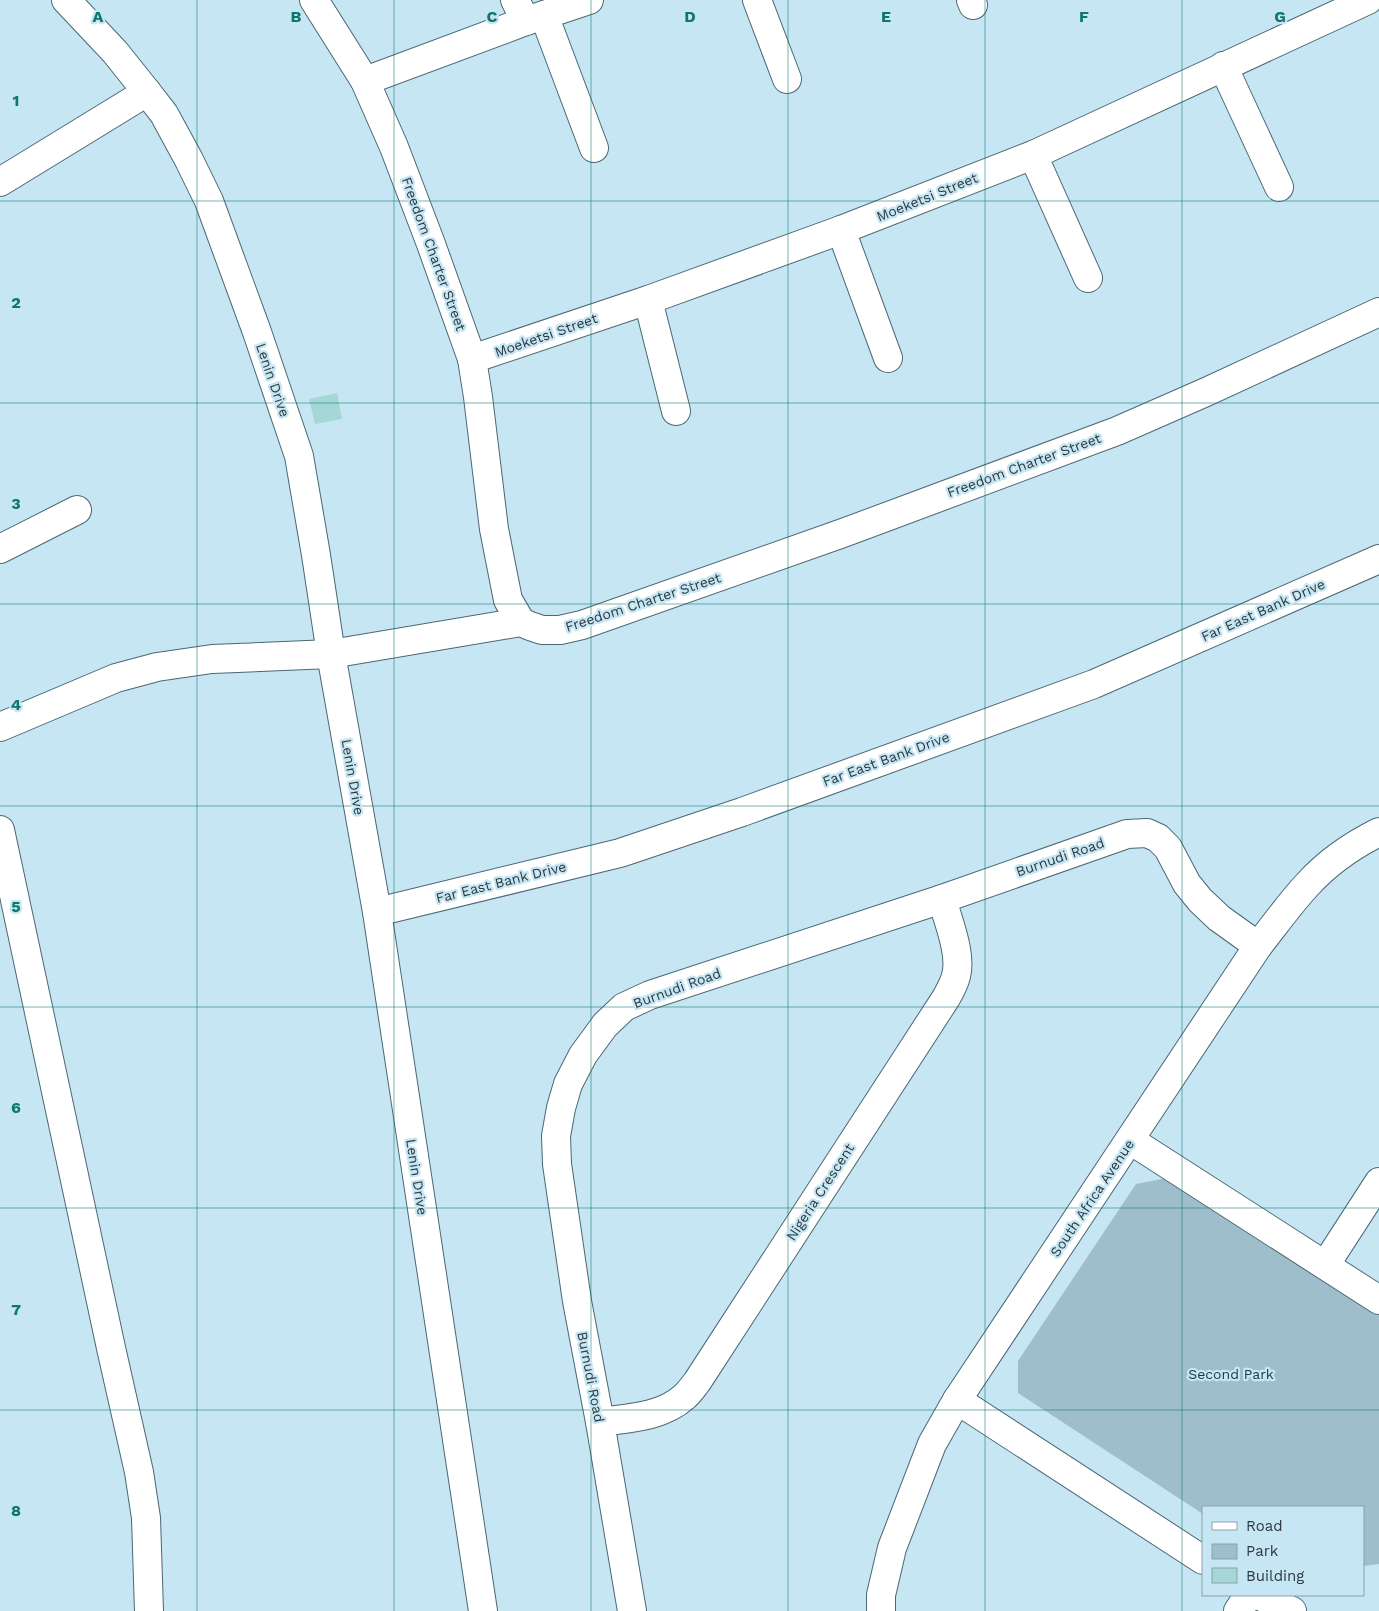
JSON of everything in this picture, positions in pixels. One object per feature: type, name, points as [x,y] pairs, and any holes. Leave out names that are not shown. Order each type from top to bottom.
[{"type":"street","name":"Lenin Drive","points":[[66,0],[115,52],[164,114],[209,201],[257,332],[299,456],[331,654],[377,912],[482,1611]]},
{"type":"street","name":"Freedom Charter Street","points":[[314,0],[365,81],[394,147],[431,244],[472,359],[494,529],[508,600],[521,622],[542,630],[560,630],[582,625],[844,533],[1117,431],[1379,312]]},
{"type":"street","points":[[365,81],[528,12],[590,0]]},
{"type":"street","points":[[757,0],[786,79]]},
{"type":"street","name":"Moeketsi Street","points":[[472,359],[648,300],[841,230],[1033,155],[1368,0]]},
{"type":"street","points":[[528,12],[594,148]]},
{"type":"street","points":[[1224,66],[1279,187]]},
{"type":"street","points":[[0,182],[147,92]]},
{"type":"street","points":[[1033,155],[1088,278]]},
{"type":"street","points":[[841,230],[888,358]]},
{"type":"street","points":[[648,300],[676,411]]},
{"type":"street","points":[[0,548],[78,510]]},
{"type":"street","name":"Far East Bank Drive","points":[[377,912],[620,853],[742,812],[1094,684],[1379,559]]},
{"type":"street","points":[[1,726],[116,678],[157,666],[212,659],[331,654],[521,622]]},
{"type":"street","points":[[0,830],[139,1472],[146,1527],[149,1611]]},
{"type":"street","name":"South Africa Avenue","points":[[881,1611],[881,1595],[895,1539],[932,1444],[957,1400],[1258,946],[1308,884],[1334,860],[1379,832]]},
{"type":"street","name":"Burnudi Road","points":[[632,1611],[600,1422],[577,1301],[557,1164],[556,1136],[568,1084],[583,1055],[605,1025],[624,1007],[650,995],[942,899],[1127,834],[1147,833],[1158,838],[1168,848],[1188,884],[1200,900],[1219,918],[1258,946]]},
{"type":"street","name":"Nigeria Crescent","points":[[600,1422],[651,1414],[667,1409],[685,1397],[702,1373],[954,984],[957,974],[957,954],[942,899]]},
{"type":"street","points":[[1130,1140],[1326,1264],[1379,1300]]},
{"type":"street","points":[[1326,1264],[1379,1182]]},
{"type":"street","points":[[957,1400],[1202,1559]]},
{"type":"street","points":[[1238,1611],[1248,1596]]},
{"type":"street","points":[[1260,1596],[1292,1611]]},
{"type":"green space","name":"Second Park","points":[[1172,1177],[1379,1312],[1379,1564],[1364,1566],[1364,1506],[1202,1506],[1202,1513],[1018,1393],[1018,1361],[1136,1184]]},
{"type":"building","points":[[337,393],[342,419],[315,424],[309,399]]}]
